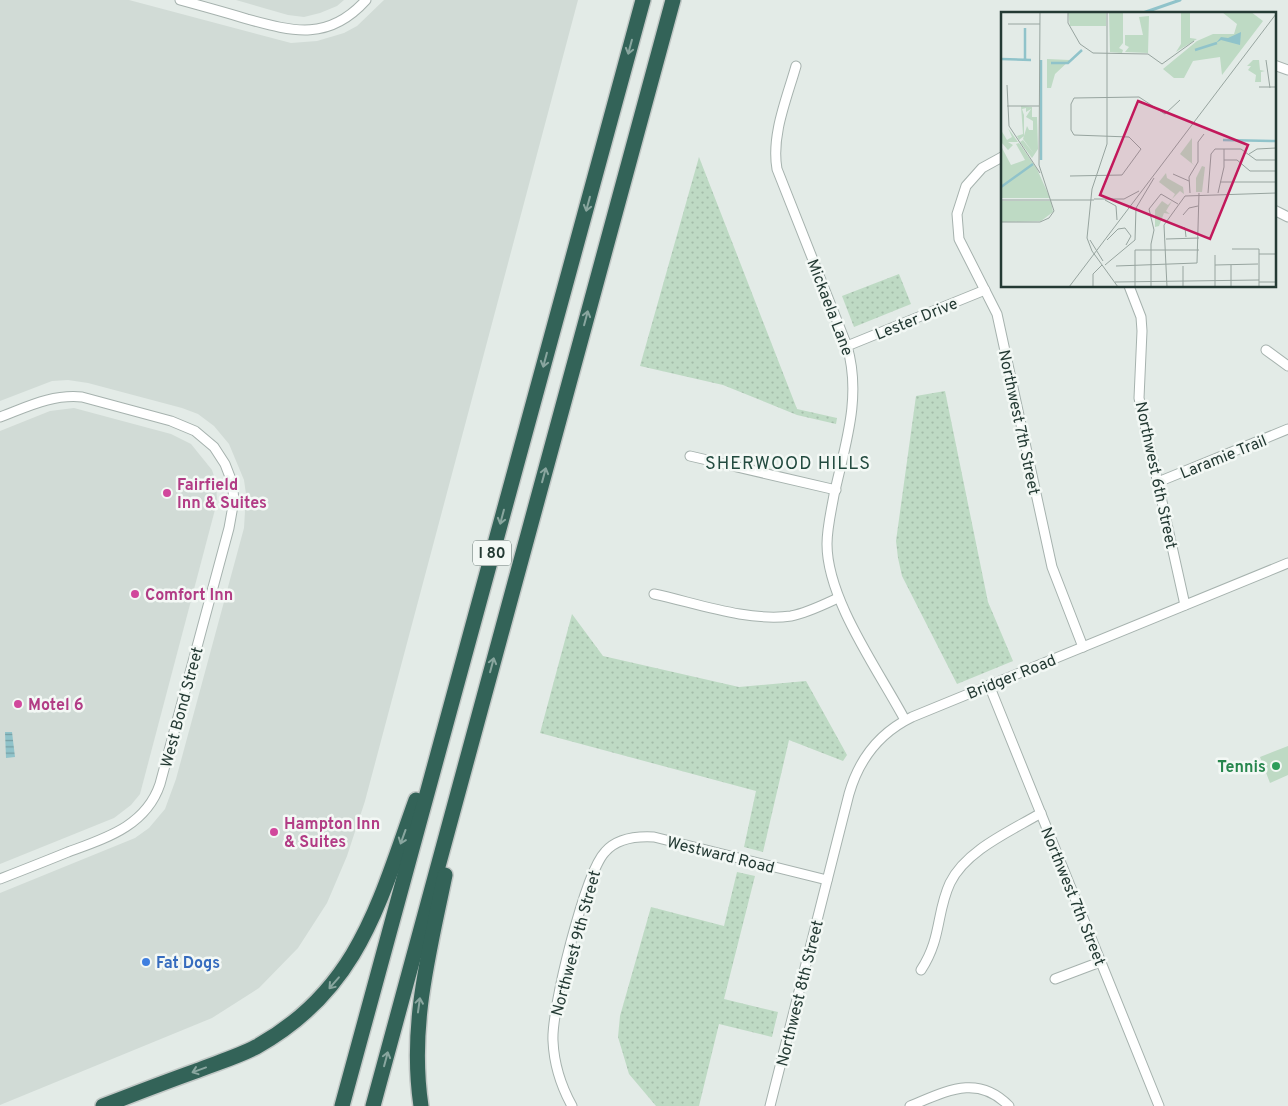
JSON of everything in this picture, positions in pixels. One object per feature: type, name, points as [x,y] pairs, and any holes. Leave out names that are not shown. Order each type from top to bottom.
[{"type":"highway","name":"I 80","points":[[342,1106],[643,0]]},
{"type":"highway","name":"I 80","points":[[373,1106],[673,0]]},
{"type":"highway","points":[[104,1106],[255,1047],[300,1017],[339,977],[366,934],[376,912],[455,692]]},
{"type":"highway","points":[[421,1106],[418,1065],[418,1008],[483,696]]},
{"type":"street","points":[[180,0],[275,27],[304,31],[317,30],[339,22],[357,10],[366,0]]},
{"type":"street","name":"Mickaela Lane","points":[[796,66],[792,91],[775,146],[777,168],[848,346],[854,376],[853,412],[828,526],[827,544],[830,572],[838,598],[905,720]]},
{"type":"street","points":[[1276,66],[1288,70]]},
{"type":"street","name":"Northwest 7th Street","points":[[1001,158],[982,168],[973,177],[960,199],[957,214],[958,239],[996,314],[1054,573],[1083,647]]},
{"type":"street","points":[[1276,211],[1288,217]]},
{"type":"street","name":"Northwest 6th Street","points":[[1130,288],[1141,317],[1139,398],[1185,605]]},
{"type":"street","name":"Lester Drive","points":[[848,346],[985,290]]},
{"type":"street","points":[[1266,350],[1288,366]]},
{"type":"street","name":"West Bond Street","points":[[0,417],[56,396],[82,397],[187,426],[214,447],[225,464],[232,482],[233,511],[160,784],[153,800],[138,819],[119,833],[0,879]]},
{"type":"street","name":"Laramie Trail","points":[[1158,482],[1288,429]]},
{"type":"street","points":[[690,456],[836,490]]},
{"type":"street","name":"Bridger Road","points":[[827,880],[849,794],[860,765],[877,741],[905,720],[1288,563]]},
{"type":"street","points":[[654,594],[747,615],[775,618],[807,611],[838,598]]},
{"type":"street","name":"Northwest 7th Street","points":[[989,685],[1158,1106]]},
{"type":"street","points":[[921,970],[931,955],[948,890],[956,874],[978,852],[1040,813]]},
{"type":"street","name":"Westward Road","points":[[615,844],[634,837],[654,837],[827,880]]},
{"type":"street","name":"Northwest 9th Street","points":[[572,1106],[562,1086],[554,1059],[552,1040],[555,1003],[591,874],[605,851],[615,844]]},
{"type":"street","name":"Northwest 8th Street","points":[[770,1106],[827,880]]},
{"type":"street","points":[[1055,980],[1100,962]]},
{"type":"street","points":[[910,1106],[948,1091],[965,1087],[992,1093],[1009,1106]]},
{"type":"shaded area","points":[[0,0],[129,0],[291,43],[317,41],[344,33],[357,26],[384,0],[578,0],[365,801],[347,856],[327,903],[298,948],[259,988],[212,1018],[0,1105],[0,893],[135,838],[149,828],[165,809],[176,779],[244,528],[246,494],[244,480],[229,444],[214,426],[198,414],[88,383],[68,380],[52,381],[0,401]]},
{"type":"shaded area","points":[[236,0],[344,0],[337,6],[304,17],[288,15]]},
{"type":"shaded area","points":[[74,408],[171,434],[191,444],[212,470],[216,482],[217,502],[140,794],[131,805],[114,818],[0,864],[0,431],[50,411]]},
{"type":"green space","points":[[699,157],[797,409],[837,418],[836,424],[797,415],[723,385],[640,366]]},
{"type":"green space","points":[[899,274],[911,304],[854,327],[842,296]]},
{"type":"green space","points":[[945,391],[988,602],[1013,661],[957,684],[902,576],[896,541],[916,396]]},
{"type":"green space","points":[[572,614],[603,656],[739,687],[806,681],[847,755],[843,761],[789,740],[763,852],[744,847],[756,791],[540,733]]},
{"type":"green space","name":"Tennis","points":[[1288,746],[1288,775],[1270,783],[1260,757]]},
{"type":"green space","points":[[737,872],[755,876],[724,999],[778,1012],[772,1037],[719,1024],[699,1106],[656,1106],[629,1074],[618,1037],[620,1016],[651,907],[724,926]]},
{"type":"water","points":[[5,732],[12,732],[15,757],[6,758]]},
{"type":"waterway","points":[[1146,12],[1180,0]]},
{"type":"place","name":"Fairfield Inn & Suites","points":[[167,493]]},
{"type":"place","name":"Comfort Inn","points":[[135,594]]},
{"type":"place","name":"Motel 6","points":[[18,704]]},
{"type":"place","name":"Tennis","points":[[1276,766]]},
{"type":"place","name":"Hampton Inn & Suites","points":[[274,832]]},
{"type":"place","name":"Fat Dogs","points":[[146,962]]},
{"type":"district","name":"SHERWOOD HILLS","points":[[788,463]]}]
